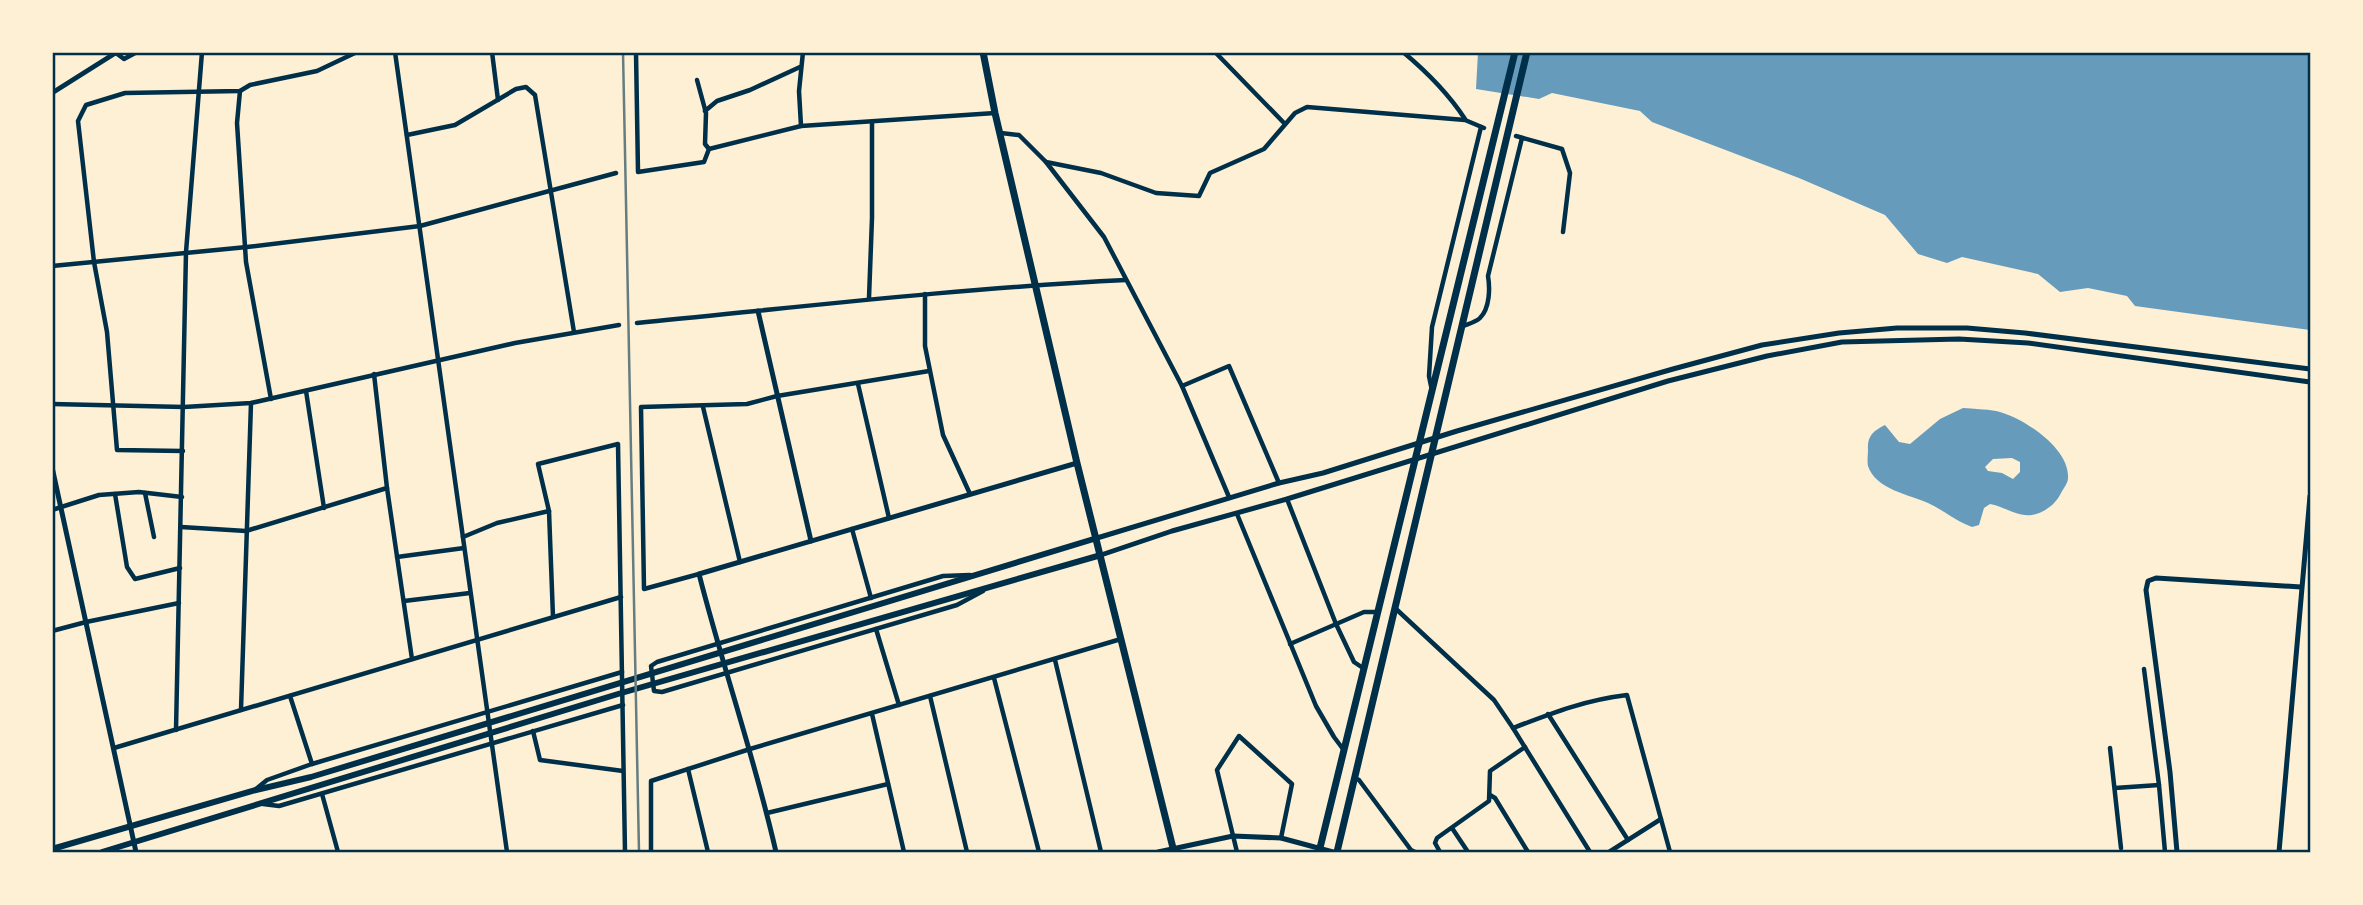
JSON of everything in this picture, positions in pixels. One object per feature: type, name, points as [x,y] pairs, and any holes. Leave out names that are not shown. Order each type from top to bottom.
[{"type":"highway","points":[[983,52],[1077,463],[1174,851]]},
{"type":"highway","points":[[1320,851],[1515,52]]},
{"type":"highway","points":[[1335,852],[1527,52]]},
{"type":"main road","points":[[52,849],[256,790],[311,777],[1097,538]]},
{"type":"main road","points":[[102,852],[433,750],[1101,555]]},
{"type":"street","points":[[52,93],[116,53],[124,59],[138,52]]},
{"type":"street","points":[[176,730],[186,252],[202,52]]},
{"type":"street","points":[[183,451],[117,450],[107,332],[94,262],[78,121],[86,105],[125,93],[240,91],[250,85],[317,71],[357,52]]},
{"type":"street","points":[[395,52],[507,852]]},
{"type":"street","points":[[492,52],[498,100]]},
{"type":"street","points":[[636,52],[638,173],[704,162],[709,149]]},
{"type":"street","points":[[801,126],[800,67],[803,52]]},
{"type":"street","points":[[1215,52],[1285,124]]},
{"type":"street","points":[[1403,52],[1428,73],[1453,101],[1465,120]]},
{"type":"street","points":[[705,111],[717,101],[750,90],[800,67]]},
{"type":"street","points":[[697,80],[705,111],[705,144],[709,149]]},
{"type":"street","points":[[407,135],[455,125],[516,89],[526,87],[535,95],[574,332]]},
{"type":"street","points":[[240,91],[237,123],[246,262],[271,399]]},
{"type":"street","points":[[1046,162],[1101,173],[1156,193],[1199,197],[1210,173],[1264,149],[1295,113],[1307,107],[1465,120],[1483,128],[1432,327],[1429,376],[1432,391]]},
{"type":"street","points":[[709,149],[801,126],[995,113]]},
{"type":"street","points":[[869,298],[872,122]]},
{"type":"street","points":[[1001,132],[1019,135],[1046,162],[1104,237],[1182,386],[1229,497]]},
{"type":"street","points":[[1463,326],[1480,318],[1487,305],[1488,276],[1519,137],[1562,149],[1570,173],[1563,232]]},
{"type":"street","points":[[52,266],[247,247],[420,226],[616,173]]},
{"type":"street","points":[[637,323],[869,298],[1126,280]]},
{"type":"street","points":[[925,294],[925,346],[943,435],[970,494]]},
{"type":"street","points":[[758,311],[811,541]]},
{"type":"street","points":[[52,404],[184,407],[251,403],[439,360],[619,325]]},
{"type":"street","points":[[1097,538],[1229,497],[1323,473],[1420,442],[1749,349],[1839,333],[1897,328],[1967,328],[2025,332],[2311,369]]},
{"type":"street","points":[[1101,555],[1172,531],[1287,499],[1668,381],[1752,359],[1842,342],[1959,339],[2028,343],[2311,382]]},
{"type":"street","points":[[1749,349],[1752,359]]},
{"type":"street","points":[[1182,386],[1229,366],[1279,483]]},
{"type":"street","points":[[929,371],[777,396],[747,404],[641,407],[644,589],[1077,463]]},
{"type":"street","points":[[374,374],[387,488],[412,659]]},
{"type":"street","points":[[858,384],[889,518]]},
{"type":"street","points":[[306,391],[324,508]]},
{"type":"street","points":[[241,710],[251,403]]},
{"type":"street","points":[[703,407],[740,562]]},
{"type":"street","points":[[553,617],[549,511],[538,464],[618,444],[625,852]]},
{"type":"street","points":[[52,467],[136,852]]},
{"type":"street","points":[[181,527],[246,531],[387,488]]},
{"type":"street","points":[[52,510],[99,495],[145,493],[182,497]]},
{"type":"street","points":[[145,493],[153,537]]},
{"type":"street","points":[[115,494],[127,567],[135,579],[180,568]]},
{"type":"street","points":[[2279,852],[2311,495]]},
{"type":"street","points":[[1287,499],[1336,624],[1354,662],[1363,668]]},
{"type":"street","points":[[463,537],[497,523],[549,511]]},
{"type":"street","points":[[1237,514],[1317,706],[1343,749]]},
{"type":"street","points":[[852,529],[871,598]]},
{"type":"street","points":[[397,557],[464,548]]},
{"type":"street","points":[[699,574],[725,672],[750,749],[776,852]]},
{"type":"street","points":[[980,574],[943,576],[657,662],[651,666],[654,691],[662,692],[957,605],[990,587]]},
{"type":"street","points":[[2177,852],[2170,772],[2146,590],[2148,581],[2155,578],[2301,587]]},
{"type":"street","points":[[404,601],[470,593]]},
{"type":"street","points":[[114,748],[621,597]]},
{"type":"street","points":[[52,631],[179,603]]},
{"type":"street","points":[[1395,608],[1494,700],[1590,852]]},
{"type":"street","points":[[1290,644],[1364,612],[1377,612]]},
{"type":"street","points":[[876,629],[899,705]]},
{"type":"street","points":[[651,852],[651,781],[1121,639]]},
{"type":"street","points":[[1055,660],[1101,852]]},
{"type":"street","points":[[2144,669],[2165,852]]},
{"type":"street","points":[[256,790],[268,780],[312,764],[622,672]]},
{"type":"street","points":[[994,678],[1040,852]]},
{"type":"street","points":[[1513,727],[1595,699],[1627,695],[1671,852]]},
{"type":"street","points":[[290,696],[312,764]]},
{"type":"street","points":[[930,696],[967,852]]},
{"type":"street","points":[[262,804],[279,806],[623,705]]},
{"type":"street","points":[[872,713],[904,852]]},
{"type":"street","points":[[1548,714],[1628,840]]},
{"type":"street","points":[[533,731],[540,760],[623,771]]},
{"type":"street","points":[[1237,852],[1217,770],[1239,736],[1292,784],[1281,838]]},
{"type":"street","points":[[1440,852],[1435,843],[1437,838],[1489,802],[1490,771],[1525,747]]},
{"type":"street","points":[[2110,748],[2122,848]]},
{"type":"street","points":[[688,769],[708,852]]},
{"type":"street","points":[[1353,777],[1359,780],[1410,850],[1415,852]]},
{"type":"street","points":[[767,813],[888,784]]},
{"type":"street","points":[[2115,788],[2159,785]]},
{"type":"street","points":[[322,794],[338,852]]},
{"type":"street","points":[[1489,794],[1495,798],[1528,852]]},
{"type":"street","points":[[1609,852],[1661,819]]},
{"type":"street","points":[[1452,828],[1468,852]]},
{"type":"street","points":[[1158,852],[1174,851],[1233,836],[1281,838],[1320,851],[1335,852]]},
{"type":"water","points":[[1478,52],[2310,53],[2310,330],[2135,306],[2127,296],[2088,288],[2060,292],[2038,274],[1962,257],[1947,263],[1918,254],[1885,215],[1799,178],[1652,122],[1640,111],[1552,93],[1539,99],[1476,89]]},
{"type":"water","points":[[1963,408],[1984,409],[2006,414],[2030,426],[2053,445],[2067,467],[2068,480],[2059,497],[2045,510],[2032,515],[1990,504],[1984,508],[1979,525],[1972,527],[1928,503],[1885,486],[1872,474],[1868,464],[1868,445],[1874,432],[1885,425],[1899,442],[1910,444],[1940,419]],"holes":[[[2012,458],[2020,462],[2020,472],[2013,479],[2002,473],[1988,471],[1985,467],[1993,459]]]},
{"type":"railway","points":[[623,52],[639,852]]}]
